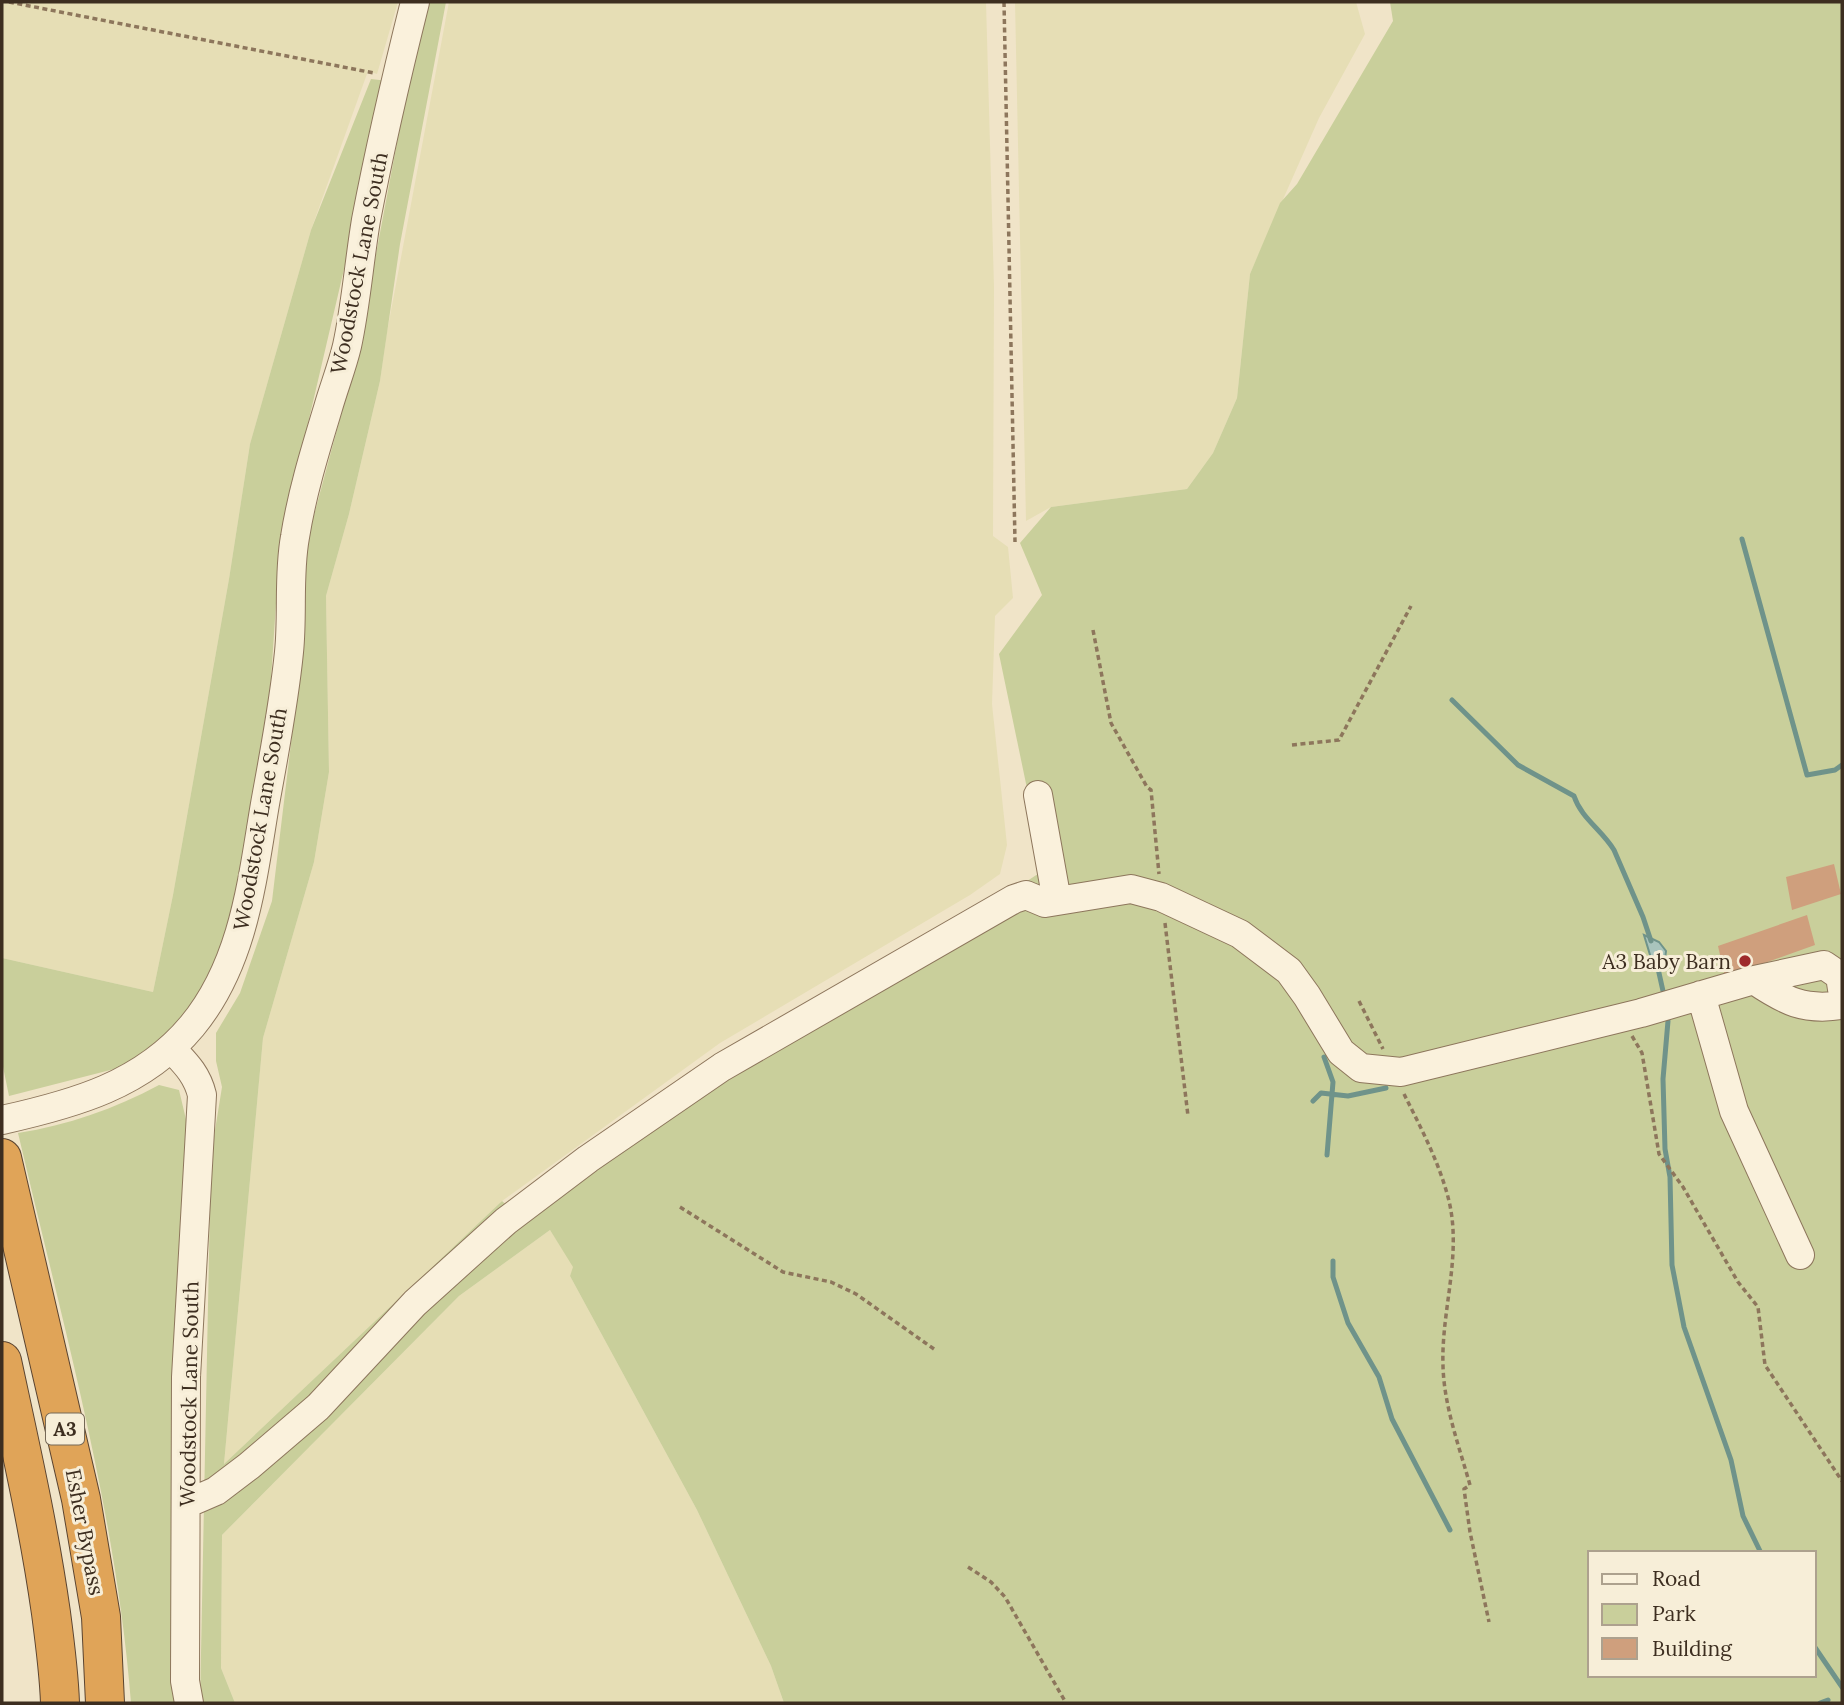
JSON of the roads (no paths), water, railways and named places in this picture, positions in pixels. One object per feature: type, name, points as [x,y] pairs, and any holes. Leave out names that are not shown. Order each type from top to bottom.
[{"type":"highway","name":"Esher Bypass","points":[[2,1158],[81,1499],[101,1617],[105,1703]]},
{"type":"highway","name":"A3","points":[[2,1361],[30,1489],[45,1574],[60,1680],[60,1703]]},
{"type":"street","name":"Woodstock Lane South","points":[[189,1703],[185,1681],[186,1377],[202,1095],[199,1082],[188,1065],[171,1048],[193,1024],[220,983],[239,939],[250,895],[289,651],[294,541],[308,473],[346,348],[366,220],[415,2]]},
{"type":"street","points":[[1038,795],[1057,901]]},
{"type":"street","points":[[186,1504],[216,1491],[249,1466],[318,1407],[415,1303],[506,1221],[600,1151],[722,1067],[1014,899],[1026,895],[1045,903],[1131,888],[1161,897],[1240,934],[1289,971],[1341,1052],[1361,1068],[1401,1072],[1622,1018],[1754,980],[1824,965],[1840,976],[1842,989]]},
{"type":"street","points":[[1754,980],[1778,997],[1799,1006],[1826,1008],[1842,1005]]},
{"type":"street","points":[[1701,995],[1734,1111],[1800,1255]]},
{"type":"street","points":[[2,1120],[96,1095],[145,1069],[171,1048]]},
{"type":"water","points":[[1644,935],[1659,942],[1666,951],[1665,959],[1658,968],[1654,968]]},
{"type":"waterway","points":[[1742,539],[1807,775],[1835,770],[1842,765]]},
{"type":"waterway","points":[[1452,700],[1518,765],[1574,796],[1582,811],[1614,850],[1651,941]]},
{"type":"waterway","points":[[1657,964],[1663,991]]},
{"type":"waterway","points":[[1668,1021],[1663,1079],[1665,1149],[1670,1177],[1672,1265],[1684,1327],[1731,1460],[1743,1516],[1760,1551]]},
{"type":"waterway","points":[[1324,1057],[1333,1082],[1327,1155]]},
{"type":"waterway","points":[[1313,1101],[1321,1093],[1348,1096],[1386,1088]]},
{"type":"waterway","points":[[1333,1261],[1333,1277],[1348,1323],[1379,1377],[1392,1419],[1450,1530]]},
{"type":"waterway","points":[[1816,1649],[1842,1687]]},
{"type":"waterway","points":[[1820,1703],[1828,1700]]},
{"type":"place","name":"A3 Baby Barn","points":[[1745,961]]}]
